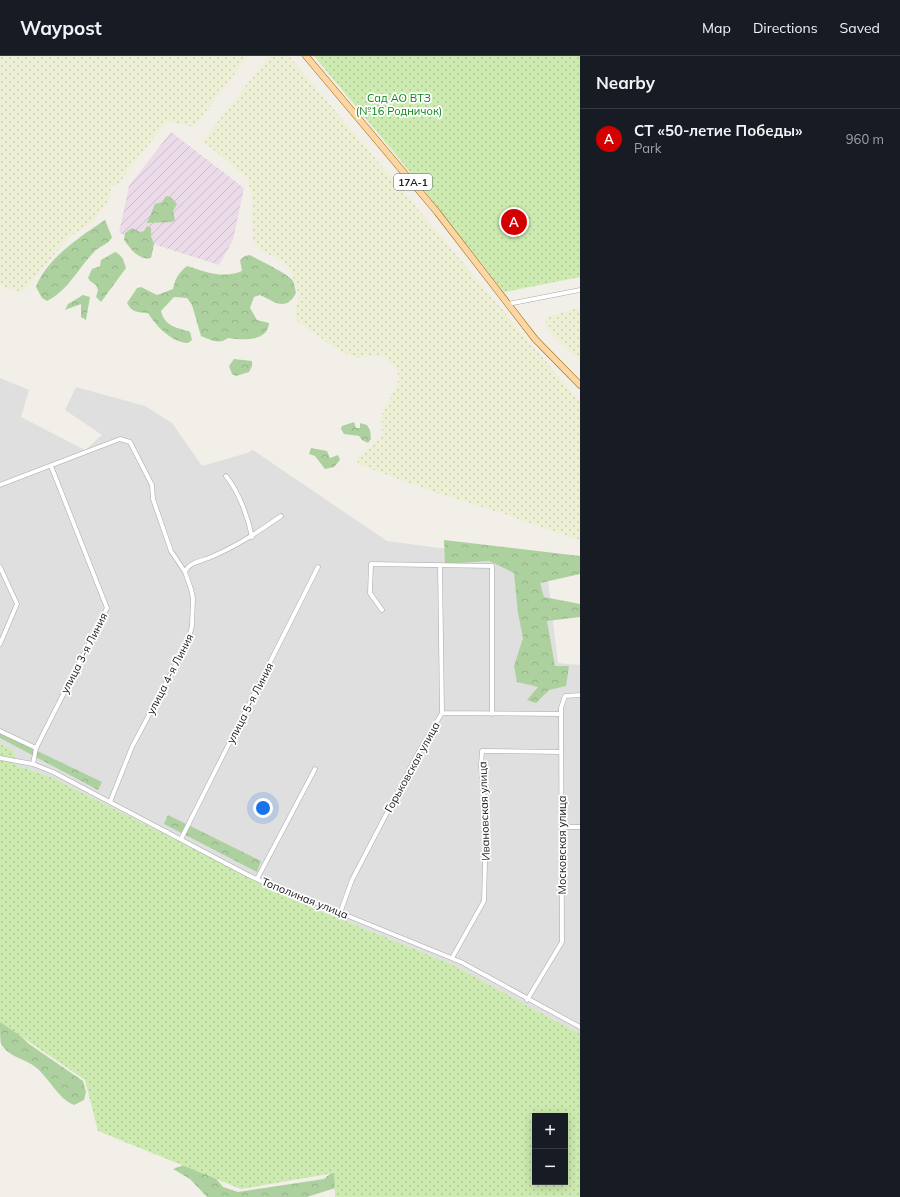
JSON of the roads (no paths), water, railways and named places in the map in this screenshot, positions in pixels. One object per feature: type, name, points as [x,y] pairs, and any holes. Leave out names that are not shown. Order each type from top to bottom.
[{"type":"main road","name":"17А-1","points":[[306,56],[428,201],[535,339],[580,385]]},
{"type":"street","points":[[508,304],[580,290]]},
{"type":"street","name":"улица 4-я Линия","points":[[50,466],[120,439],[130,442],[152,485],[153,499],[171,551],[185,572],[193,598],[192,633],[132,747],[110,802]]},
{"type":"street","points":[[0,485],[50,466]]},
{"type":"street","name":"улица 3-я Линия","points":[[32,764],[36,748],[107,608],[50,466]]},
{"type":"street","points":[[226,476],[248,521],[252,537]]},
{"type":"street","points":[[185,572],[190,565],[211,557],[252,537],[281,516]]},
{"type":"street","points":[[382,610],[370,593],[371,564],[492,566],[492,714]]},
{"type":"street","name":"Горьковская улица","points":[[340,913],[352,880],[417,755],[442,713],[440,565]]},
{"type":"street","points":[[0,567],[17,604],[0,644]]},
{"type":"street","name":"улица 5-я Линия","points":[[181,839],[318,567]]},
{"type":"street","name":"Московская улица","points":[[527,1000],[562,942],[561,714],[565,696],[580,695]]},
{"type":"street","points":[[442,713],[561,714]]},
{"type":"street","points":[[0,730],[36,748]]},
{"type":"street","name":"Ивановская улица","points":[[452,958],[484,901],[486,824],[481,766],[482,751],[561,752]]},
{"type":"street","name":"Тополиная улица","points":[[0,758],[32,764],[64,777],[257,879],[278,889],[452,958],[527,1000],[580,1027]]},
{"type":"street","points":[[257,879],[315,769]]},
{"type":"street","points":[[562,827],[580,827]]},
{"type":"place","name":"СТ «50-летие Победы»","points":[[514,222]]},
{"type":"park label","name":"Сад АО ВТЗ (№16 Родничок)","points":[[399,104]]}]
